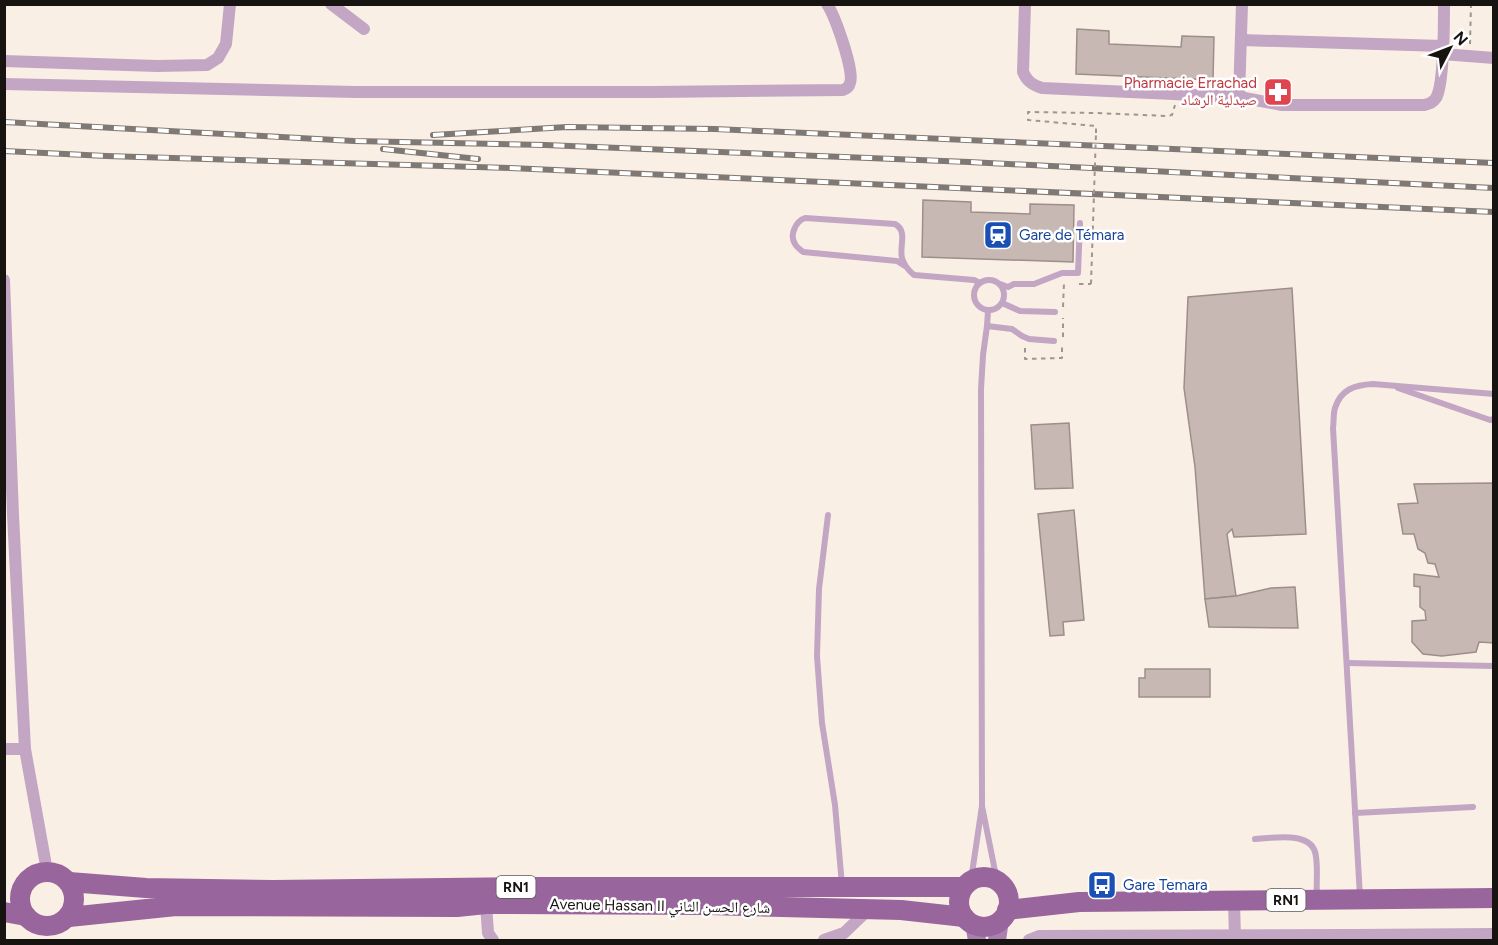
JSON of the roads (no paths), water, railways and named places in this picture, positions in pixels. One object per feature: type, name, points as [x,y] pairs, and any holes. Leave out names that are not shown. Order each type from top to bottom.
[{"type":"main road","points":[[26,916],[20,905],[20,893],[26,882],[35,874],[47,871]]},
{"type":"main road","name":"RN1","points":[[47,871],[59,874],[69,882]]},
{"type":"main road","name":"Avenue Hassan II شارع الحسن الثاني","points":[[69,882],[146,888],[273,890],[842,887],[967,884],[980,877],[989,877],[1003,900]]},
{"type":"main road","points":[[4,888],[26,882]]},
{"type":"main road","points":[[69,882],[74,893],[74,906],[69,917]]},
{"type":"main road","points":[[967,884],[960,894],[959,902],[971,927]]},
{"type":"main road","name":"Avenue Hassan II شارع الحسن الثاني","points":[[1003,900],[1079,902],[1494,898]]},
{"type":"main road","name":"Avenue Hassan II شارع الحسن الثاني","points":[[69,917],[176,906],[708,905],[901,910],[971,927],[994,924],[1003,900]]},
{"type":"main road","points":[[997,940],[1003,900]]},
{"type":"main road","name":"RN1","points":[[4,912],[26,916],[35,924],[47,927],[59,924],[69,917]]},
{"type":"street","points":[[4,61],[157,66],[207,65],[218,58],[226,44],[230,4]]},
{"type":"street","points":[[331,4],[364,29]]},
{"type":"street","points":[[4,84],[356,92],[840,91],[849,86],[851,78],[844,44],[827,4]]},
{"type":"street","points":[[1025,4],[1023,72],[1026,78],[1036,86],[1239,96],[1281,105],[1424,105],[1432,103],[1436,98],[1440,82],[1444,4]]},
{"type":"street","points":[[1239,96],[1242,4]]},
{"type":"street","points":[[1241,40],[1442,50],[1494,58]]},
{"type":"street","points":[[4,280],[25,749],[47,871]]},
{"type":"street","points":[[4,749],[25,749]]},
{"type":"street","points":[[1234,900],[1235,938]]},
{"type":"street","points":[[486,904],[488,933],[493,940]]},
{"type":"street","points":[[824,940],[844,933],[869,909]]},
{"type":"street","points":[[1029,940],[1039,936],[1355,938],[1494,934]]},
{"type":"lane","points":[[905,266],[902,256],[902,231],[895,224],[805,218],[796,224],[793,239],[803,252],[897,261],[919,276],[980,283]]},
{"type":"lane","points":[[1000,284],[1004,291],[1002,303],[995,309],[981,308],[976,303],[975,289],[987,280],[994,280],[1008,287],[1014,284],[1034,284],[1062,273],[1078,273],[1080,224]]},
{"type":"lane","points":[[1002,303],[1020,311],[1055,312]]},
{"type":"lane","points":[[967,884],[982,806],[981,389],[988,310]]},
{"type":"lane","points":[[987,326],[1012,329],[1029,339],[1054,341]]},
{"type":"lane","points":[[1360,899],[1333,428],[1335,409],[1343,394],[1356,385],[1494,394]]},
{"type":"lane","points":[[1391,386],[1490,420],[1494,419]]},
{"type":"lane","points":[[828,515],[819,589],[818,656],[822,723],[835,805],[842,887]]},
{"type":"lane","points":[[1347,663],[1494,666]]},
{"type":"lane","points":[[982,806],[1003,900]]},
{"type":"lane","points":[[1355,813],[1473,807]]},
{"type":"lane","points":[[1255,838],[1299,838],[1313,846],[1316,857],[1317,900]]},
{"type":"railway","points":[[4,122],[354,141],[545,145],[969,162],[1494,188]]},
{"type":"railway","points":[[433,135],[567,127],[715,129],[1494,163]]},
{"type":"railway","points":[[383,149],[478,159]]},
{"type":"railway","points":[[4,151],[510,168],[1494,212]]},
{"type":"place","name":"Pharmacie Errachad صيدلية الرشاد","points":[[1278,92]]},
{"type":"place","name":"Gare de Témara","points":[[998,235]]},
{"type":"place","name":"Gare Temara","points":[[1102,885]]}]
